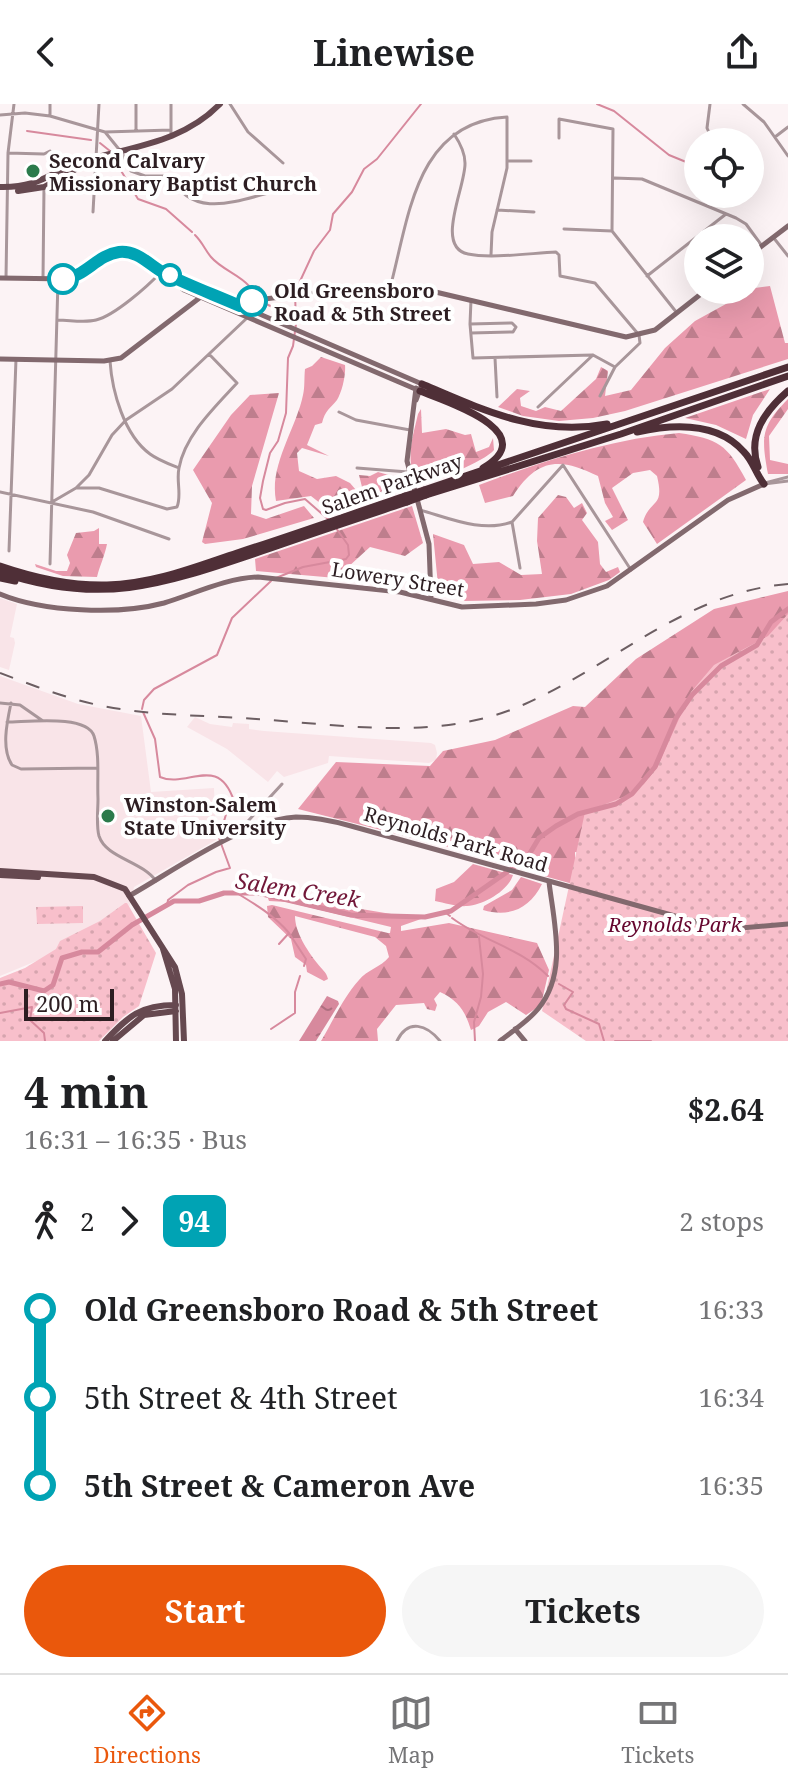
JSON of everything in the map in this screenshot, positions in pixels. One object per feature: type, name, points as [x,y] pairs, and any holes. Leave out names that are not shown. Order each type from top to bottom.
[{"type":"highway","name":"Salem Parkway","points":[[425,493],[473,473],[788,367]]},
{"type":"highway","name":"Salem Parkway","points":[[0,566],[53,586],[107,591],[151,586],[406,499],[600,441],[788,376]]},
{"type":"highway","points":[[419,387],[531,425],[581,428],[629,420]]},
{"type":"highway","points":[[419,387],[484,418],[498,431],[502,444],[498,456],[473,473]]},
{"type":"highway","points":[[764,484],[755,456],[755,437],[767,413],[788,391]]},
{"type":"highway","points":[[600,441],[671,427],[708,430],[726,437],[743,450],[764,484]]},
{"type":"highway","name":"Salem Parkway","points":[[0,566],[43,579],[96,585],[150,580],[314,530]]},
{"type":"highway","points":[[0,578],[53,586]]},
{"type":"main road","points":[[4,189],[37,183],[94,159],[122,153],[196,125],[220,104]]},
{"type":"main road","points":[[4,189],[44,187],[94,159]]},
{"type":"main road","points":[[44,187],[63,171]]},
{"type":"main road","points":[[764,244],[788,226]]},
{"type":"main road","points":[[3,278],[58,279],[77,276],[106,256],[124,252],[143,258],[173,284],[200,297],[283,332],[303,337]]},
{"type":"main road","points":[[161,271],[419,387],[407,449],[408,472],[430,551],[431,599]]},
{"type":"main road","points":[[237,313],[246,301],[390,288],[427,290],[617,336],[639,335],[655,330],[688,304]]},
{"type":"main road","points":[[0,359],[110,360],[131,352],[207,291]]},
{"type":"main road","name":"Lowery Street","points":[[0,594],[42,607],[134,608],[167,602],[243,578],[265,577],[400,592],[466,607],[556,602],[599,590],[728,500],[764,484]]},
{"type":"main road","name":"Reynolds Park Road","points":[[129,896],[230,839],[273,821],[316,818],[711,926],[741,928],[788,924]]},
{"type":"main road","points":[[0,873],[94,877],[125,889],[163,949],[168,952],[177,972],[176,1041]]},
{"type":"main road","points":[[500,1041],[542,1003],[555,972],[557,952],[549,882]]},
{"type":"main road","points":[[105,1041],[137,1012],[154,1006],[178,1008]]},
{"type":"main road","points":[[113,1041],[144,1015],[178,1008]]},
{"type":"main road","points":[[178,1008],[184,1041]]},
{"type":"main road","points":[[515,1029],[525,1041]]},
{"type":"street","points":[[3,278],[4,189],[14,104]]},
{"type":"street","points":[[50,104],[50,116]]},
{"type":"street","points":[[93,212],[99,104]]},
{"type":"street","points":[[136,104],[136,131]]},
{"type":"street","points":[[0,115],[25,113],[50,116],[105,132],[171,134],[171,104]]},
{"type":"street","points":[[230,104],[248,132],[283,163]]},
{"type":"street","points":[[707,128],[710,104]]},
{"type":"street","points":[[743,104],[775,137],[788,156]]},
{"type":"street","points":[[390,288],[422,173],[440,146],[454,134],[479,121],[507,117],[507,161],[491,255]]},
{"type":"street","points":[[559,138],[559,119],[613,129],[612,231],[677,313]]},
{"type":"street","points":[[775,137],[788,127]]},
{"type":"street","points":[[105,132],[122,153],[131,171],[145,176],[171,176],[183,194],[203,203],[227,203],[276,191]]},
{"type":"street","points":[[454,134],[462,148],[465,164],[453,223],[454,244],[463,253],[556,252],[559,255],[560,276],[595,283],[639,335],[640,343],[615,367],[600,396]]},
{"type":"street","points":[[8,153],[44,154],[50,151]]},
{"type":"street","points":[[507,161],[531,161]]},
{"type":"street","points":[[614,178],[642,179],[746,224]]},
{"type":"street","points":[[43,279],[44,187]]},
{"type":"street","points":[[497,210],[534,212]]},
{"type":"street","points":[[647,276],[726,214]]},
{"type":"street","points":[[564,229],[612,231]]},
{"type":"street","points":[[773,237],[788,256]]},
{"type":"street","points":[[58,320],[103,318],[149,284],[161,271]]},
{"type":"street","points":[[50,564],[58,279]]},
{"type":"street","points":[[471,300],[473,358],[593,355],[615,367]]},
{"type":"street","points":[[52,502],[76,488],[89,475],[112,435],[126,420],[169,392],[247,318]]},
{"type":"street","points":[[470,324],[512,323],[516,327],[513,332],[471,333]]},
{"type":"street","points":[[76,488],[99,488],[173,510],[177,507],[180,500],[179,468],[200,425],[237,383],[209,354]]},
{"type":"street","points":[[538,407],[593,355]]},
{"type":"street","points":[[495,358],[497,397]]},
{"type":"street","points":[[9,551],[16,359]]},
{"type":"street","points":[[110,360],[114,394],[126,420],[146,451],[179,468]]},
{"type":"street","points":[[339,412],[356,420],[410,430]]},
{"type":"street","points":[[420,510],[484,527],[512,522],[563,465],[631,570]]},
{"type":"street","points":[[357,468],[408,472]]},
{"type":"street","name":"Lowery Street","points":[[764,484],[769,480],[788,479]]},
{"type":"street","points":[[0,492],[93,512],[169,539]]},
{"type":"street","points":[[512,522],[520,568]]},
{"type":"street","points":[[0,703],[24,707],[44,722]]},
{"type":"street","points":[[11,703],[7,722],[7,755],[10,763],[19,769],[97,768]]},
{"type":"street","points":[[7,722],[73,722],[86,726],[93,734],[100,839],[110,850],[148,870],[156,881]]},
{"type":"street","points":[[230,839],[282,784]]},
{"type":"street","points":[[397,1041],[404,1030],[418,1025],[428,1028],[440,1041]]},
{"type":"shaded area","points":[[0,598],[17,604],[10,637],[14,638],[15,643],[9,670],[0,667]]},
{"type":"shaded area","name":"Winston-Salem State University","points":[[0,676],[78,704],[141,716],[151,792],[214,788],[216,840],[134,887],[129,909],[46,957],[0,976]]},
{"type":"shaded area","points":[[195,717],[210,724],[232,727],[233,723],[249,724],[249,729],[264,731],[431,743],[435,745],[436,760],[429,763],[329,756],[328,763],[284,777],[277,771],[268,782],[227,749],[187,727]]},
{"type":"green space","points":[[770,286],[785,343],[788,343],[788,359],[625,411],[593,418],[559,421],[523,416],[498,407],[517,389],[530,391],[520,398],[521,406],[536,411],[545,407],[561,411],[596,379],[601,367],[608,371],[605,396],[631,390],[665,348],[695,321],[726,304],[764,304],[764,287]]},
{"type":"green space","points":[[321,357],[345,365],[337,400],[326,412],[322,423],[315,425],[307,445],[329,456],[302,448],[297,453],[299,471],[317,479],[336,476],[356,490],[362,487],[359,475],[370,476],[378,472],[403,479],[403,490],[330,511],[311,496],[276,501],[276,474],[300,408],[305,369]]},
{"type":"green space","points":[[770,389],[753,415],[746,439],[716,425],[685,418]]},
{"type":"green space","points":[[279,393],[252,486],[251,514],[266,519],[304,506],[314,518],[243,539],[205,544],[202,542],[212,503],[193,470],[231,415],[250,395]]},
{"type":"green space","points":[[788,399],[788,409],[769,436],[770,460],[788,464],[788,474],[768,474],[765,433],[772,417]]},
{"type":"green space","points":[[421,409],[422,433],[446,429],[471,434],[476,452],[489,447],[493,438],[494,450],[458,471],[418,483],[411,466],[411,449]]},
{"type":"green space","points":[[679,433],[720,445],[733,458],[746,480],[657,544],[643,522],[659,494],[657,476],[650,470],[633,473],[612,488],[628,520],[612,530],[605,521],[613,517],[605,503],[598,476],[584,470],[561,464],[540,468],[522,483],[513,496],[485,503],[479,485],[578,452],[628,440]]},
{"type":"green space","points":[[558,495],[566,497],[574,508],[582,503],[587,513],[582,520],[598,542],[600,564],[606,572],[618,567],[620,572],[609,580],[571,594],[520,600],[465,601],[438,585],[433,534],[464,545],[473,564],[499,562],[521,575],[542,574],[537,541],[538,518]]},
{"type":"green space","points":[[412,506],[423,543],[405,556],[370,547],[336,578],[256,571],[255,559]]},
{"type":"green space","points":[[99,528],[99,544],[107,544],[97,577],[63,576],[36,567],[35,564],[67,571],[70,563],[67,555],[76,533]]},
{"type":"green space","points":[[788,591],[788,673],[693,738],[582,853],[575,852],[583,867],[580,886],[544,876],[529,859],[516,864],[298,809],[336,762],[430,766],[443,751],[495,740],[573,706],[585,707],[636,659],[714,609]]},
{"type":"green space","name":"Reynolds Park","points":[[788,614],[788,1041],[586,1041],[542,1011],[585,812],[626,796],[644,784],[658,766],[691,692],[714,665],[768,636]]},
{"type":"green space","points":[[473,864],[513,875],[501,892],[481,903],[463,906],[435,901],[436,889],[454,882]]},
{"type":"green space","points":[[521,877],[542,884],[532,899],[510,912],[483,910],[484,906],[512,890]]},
{"type":"green space","points":[[266,893],[421,919],[401,926],[401,931],[449,923],[537,943],[549,970],[541,1005],[526,1015],[506,1002],[488,1012],[479,1026],[471,1030],[460,1007],[440,992],[434,999],[437,1005],[435,1011],[427,1009],[424,1003],[396,1005],[377,1029],[378,1041],[321,1041],[353,987],[389,957],[386,946],[375,937],[295,916],[302,941],[327,976],[328,979],[324,981],[307,972],[306,965],[295,957],[291,939],[268,917],[267,906],[388,933],[391,927],[287,902],[269,901]]},
{"type":"green space","points":[[125,903],[156,953],[139,1006],[99,1041],[0,1041],[0,978],[25,968],[56,949],[60,941],[100,921]]},
{"type":"green space","points":[[83,906],[83,923],[37,924],[36,907]]},
{"type":"water","points":[[327,996],[339,1004],[316,1041],[299,1041]]},
{"type":"waterway","points":[[329,520],[305,499],[266,510],[260,498],[270,453],[278,441],[286,413],[288,358],[296,324],[295,292],[314,251],[330,230],[333,214],[352,192],[364,169],[377,159],[421,104]]},
{"type":"waterway","points":[[597,104],[614,111],[669,155],[684,161]]},
{"type":"waterway","points":[[27,131],[91,140]]},
{"type":"waterway","points":[[100,143],[110,151]]},
{"type":"waterway","points":[[114,159],[138,199],[166,209],[192,232]]},
{"type":"waterway","points":[[195,235],[215,261],[249,286],[259,287],[259,296]]},
{"type":"waterway","points":[[264,303],[284,316],[294,316]]},
{"type":"waterway","points":[[276,578],[303,567],[346,559],[349,555],[348,545],[336,528]]},
{"type":"waterway","points":[[142,709],[144,700],[154,689],[217,655],[232,618],[271,581]]},
{"type":"waterway","name":"Salem Creek","points":[[0,984],[9,982],[44,991],[53,985],[62,958],[82,952],[98,952],[132,925],[174,901],[199,901],[224,893],[258,893],[351,915],[425,917],[451,911],[527,858],[539,838],[556,826],[578,814],[616,804],[632,794],[655,767],[676,718],[692,695],[721,666],[757,645],[771,622],[788,609]]},
{"type":"waterway","points":[[143,712],[155,739],[160,777],[170,780],[211,775],[227,787],[234,801],[227,811],[219,838],[230,868],[188,885],[168,900],[167,906]]},
{"type":"waterway","points":[[235,892],[271,916],[289,933],[279,944]]},
{"type":"waterway","name":"Salem Creek","points":[[446,913],[450,916]]},
{"type":"waterway","points":[[452,918],[525,958],[548,976]]},
{"type":"waterway","points":[[289,933],[306,959],[304,966]]},
{"type":"waterway","points":[[475,1041],[474,1022],[483,974],[479,937]]},
{"type":"waterway","points":[[271,1029],[295,1013],[295,992],[300,976]]},
{"type":"waterway","points":[[559,984],[573,992],[564,1005],[566,1009],[599,1024],[604,1041]]},
{"type":"waterway","points":[[0,1013],[32,1007],[30,1020],[44,1033],[45,1041]]},
{"type":"waterway","points":[[615,1041],[651,1041]]},
{"type":"railway","points":[[0,673],[73,699],[137,711],[358,727],[426,727],[493,716],[525,704],[684,615],[717,600],[788,584]]},
{"type":"bus line","name":"94","points":[[63,279],[77,276],[110,254],[128,252],[161,271],[240,306],[252,301]]},
{"type":"place","name":"Second Calvary Missionary Baptist Church","points":[[33,171]]},
{"type":"place","name":"Old Greensboro Road & 5th Street","points":[[252,301]]},
{"type":"place","name":"Winston-Salem State University","points":[[108,816]]}]
